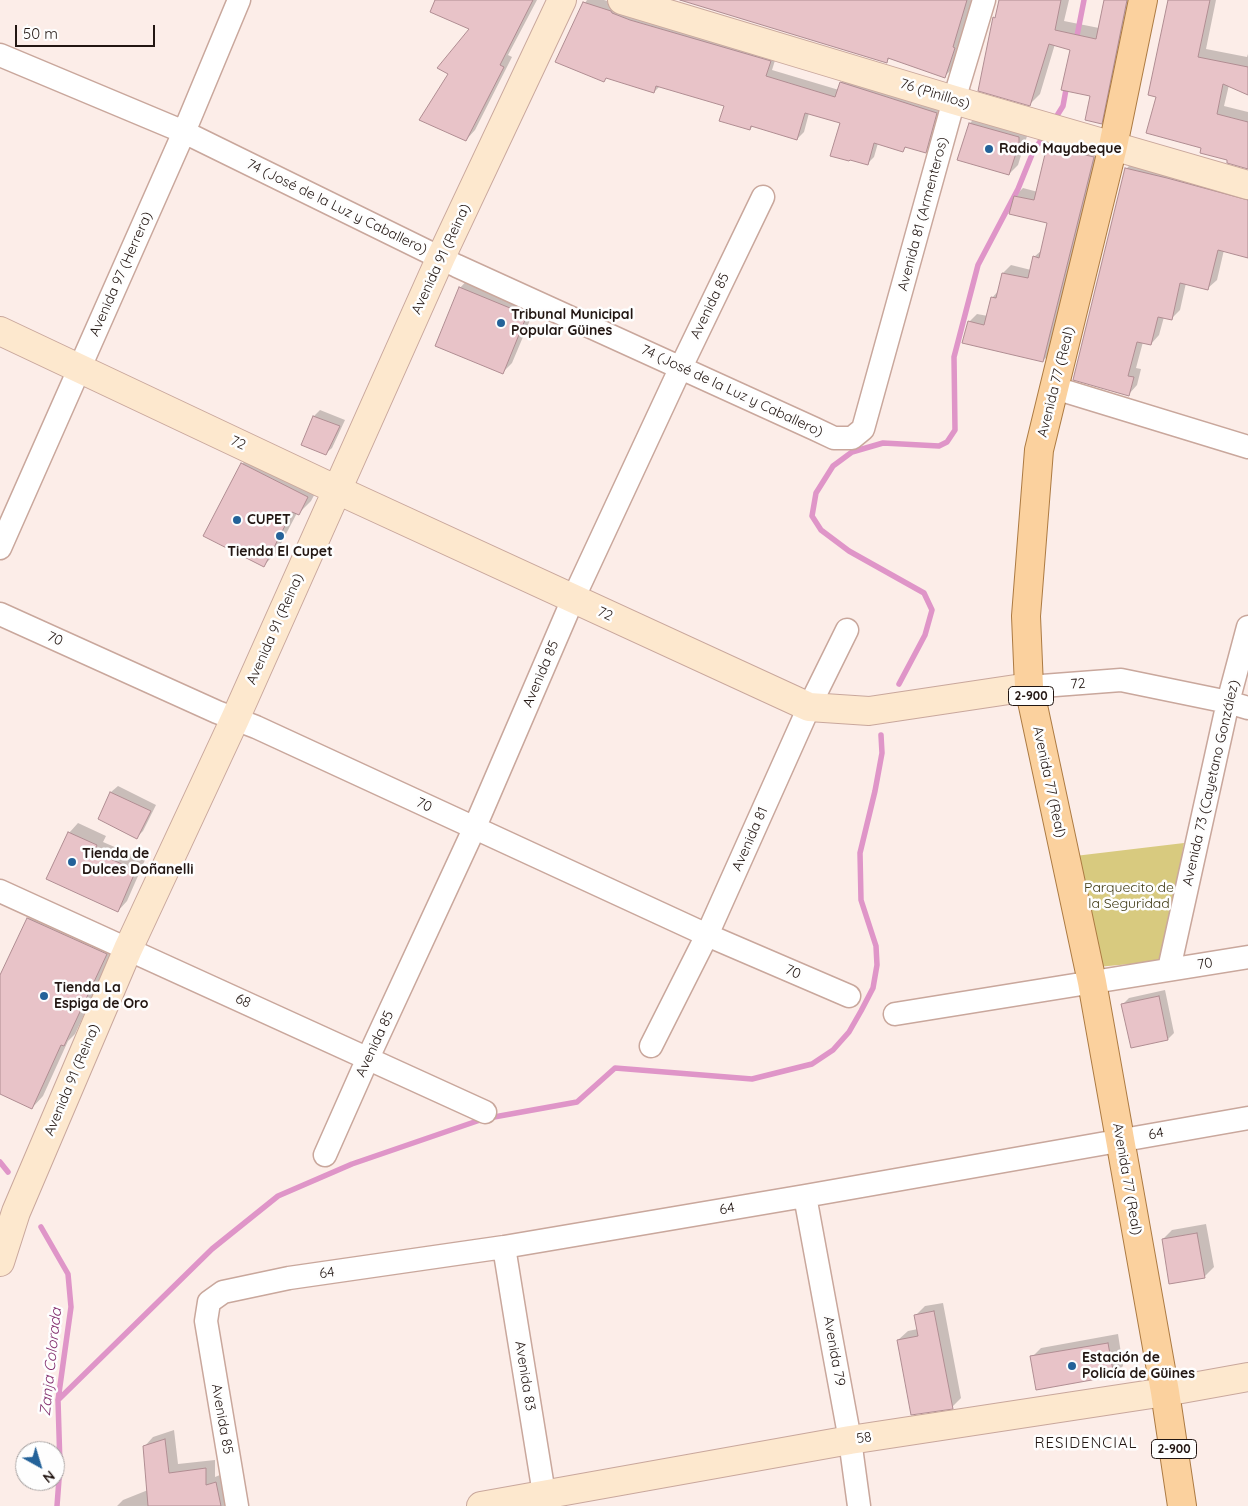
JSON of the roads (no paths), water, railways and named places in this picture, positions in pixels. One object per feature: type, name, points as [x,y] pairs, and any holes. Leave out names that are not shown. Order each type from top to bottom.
[{"type":"main road","name":"Avenida 77 (Real)","points":[[1143,0],[1114,146],[1039,450],[1026,616],[1029,687],[1092,982],[1165,1392],[1182,1506]]},
{"type":"street","name":"Avenida 97 (Herrera)","points":[[0,548],[184,132],[239,0]]},
{"type":"street","name":"Avenida 91 (Reina)","points":[[0,1262],[9,1222],[29,1182],[128,949],[235,719],[441,257],[562,0]]},
{"type":"street","name":"76 (Pinillos)","points":[[622,0],[954,100],[1248,184]]},
{"type":"street","name":"Avenida 81 (Armenteros)","points":[[863,429],[954,100],[984,0]]},
{"type":"street","name":"74 (José de la Luz y Caballero)","points":[[0,55],[184,132],[457,266],[834,438],[852,438],[863,429]]},
{"type":"street","name":"Avenida 85","points":[[325,1155],[474,829],[573,599],[763,196]]},
{"type":"street","name":"72","points":[[0,331],[808,707],[869,711],[1029,687],[1121,680],[1238,705]]},
{"type":"street","points":[[1055,388],[1248,447]]},
{"type":"street","name":"70","points":[[0,614],[235,719],[707,935],[849,996]]},
{"type":"street","name":"Avenida 73 (Cayetano González)","points":[[1168,969],[1238,705],[1248,628]]},
{"type":"street","name":"Avenida 81","points":[[651,1046],[707,935],[808,707],[847,630]]},
{"type":"street","name":"68","points":[[0,891],[485,1112]]},
{"type":"street","name":"70","points":[[895,1014],[1248,957]]},
{"type":"street","name":"64","points":[[209,1302],[223,1292],[289,1278],[504,1247],[1248,1118]]},
{"type":"street","name":"Avenida 79","points":[[805,1196],[850,1440],[859,1506]]},
{"type":"street","name":"Avenida 83","points":[[504,1247],[545,1500]]},
{"type":"street","name":"Avenida 85","points":[[209,1302],[206,1321],[237,1506]]},
{"type":"street","name":"58","points":[[481,1506],[545,1500],[850,1440],[1165,1392],[1248,1377]]},
{"type":"waterway","points":[[1076,41],[1084,0]]},
{"type":"waterway","points":[[1053,122],[1063,106],[1067,84]]},
{"type":"waterway","points":[[899,684],[925,635],[932,610],[924,593],[849,551],[821,530],[812,516],[816,493],[833,466],[852,452],[883,443],[939,446],[947,442],[955,430],[954,357],[978,265],[1018,189],[1033,152],[1045,134]]},
{"type":"waterway","points":[[58,1400],[212,1249],[278,1196],[352,1164],[483,1119],[577,1102],[615,1068],[752,1079],[812,1064],[833,1050],[849,1032],[873,988],[877,965],[876,946],[861,900],[860,853],[882,753],[881,735]]},
{"type":"waterway","name":"Zanja Colorada","points":[[0,1162],[8,1172]]},
{"type":"waterway","name":"Zanja Colorada","points":[[41,1227],[68,1274],[71,1307],[58,1400],[60,1466],[57,1506]]},
{"type":"place","name":"Radio Mayabeque","points":[[989,149]]},
{"type":"place","name":"Tribunal Municipal Popular Güines","points":[[501,323]]},
{"type":"place","name":"CUPET","points":[[237,520]]},
{"type":"place","name":"Tienda El Cupet","points":[[280,536]]},
{"type":"place","name":"Tienda de Dulces Doñanelli","points":[[72,862]]},
{"type":"place","name":"Tienda La Espiga de Oro","points":[[44,996]]},
{"type":"place","name":"Estación de Policía de Güines","points":[[1072,1366]]},
{"type":"district","name":"RESIDENCIAL","points":[[1086,1443]]},
{"type":"park label","name":"Parquecito de la Seguridad","points":[[1129,896]]}]
